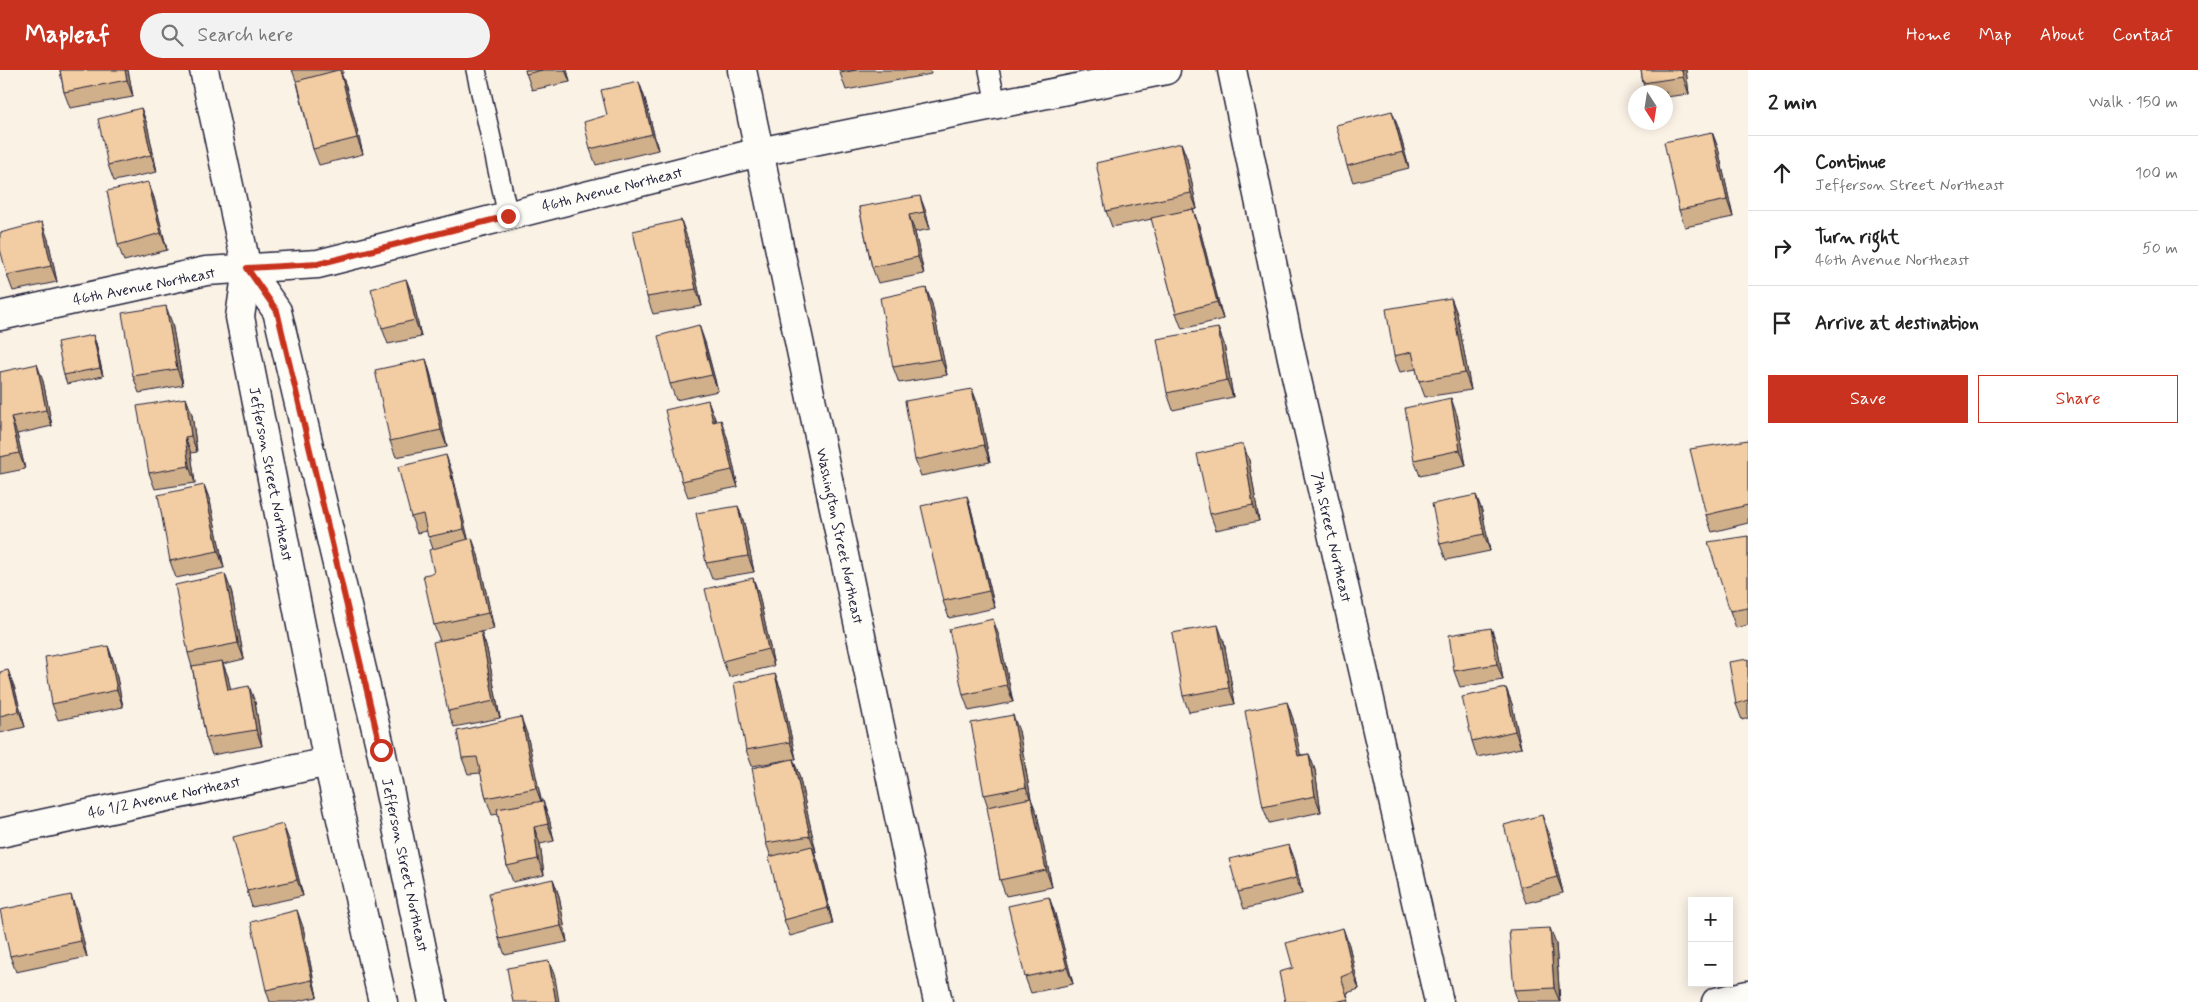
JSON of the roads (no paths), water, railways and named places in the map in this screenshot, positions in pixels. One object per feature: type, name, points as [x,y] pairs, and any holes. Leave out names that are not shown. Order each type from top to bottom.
[{"type":"street","name":"Jefferson Street Northeast","points":[[204,70],[247,268],[240,317],[328,762],[383,1002]]},
{"type":"street","name":"Washington Street Northeast","points":[[742,70],[938,1002]]},
{"type":"street","name":"46th Avenue Northeast","points":[[0,316],[206,271],[318,264],[759,152],[1166,70]]},
{"type":"street","name":"7th Street Northeast","points":[[1232,70],[1292,358],[1439,1002]]},
{"type":"street","name":"Jefferson Street Northeast","points":[[247,268],[277,311],[381,750],[433,1002]]},
{"type":"street","name":"46 1/2 Avenue Northeast","points":[[0,833],[328,762]]},
{"type":"street","points":[[1716,1002],[1748,995]]},
{"type":"lane","points":[[476,70],[508,216]]},
{"type":"lane","points":[[989,70],[996,104]]}]
